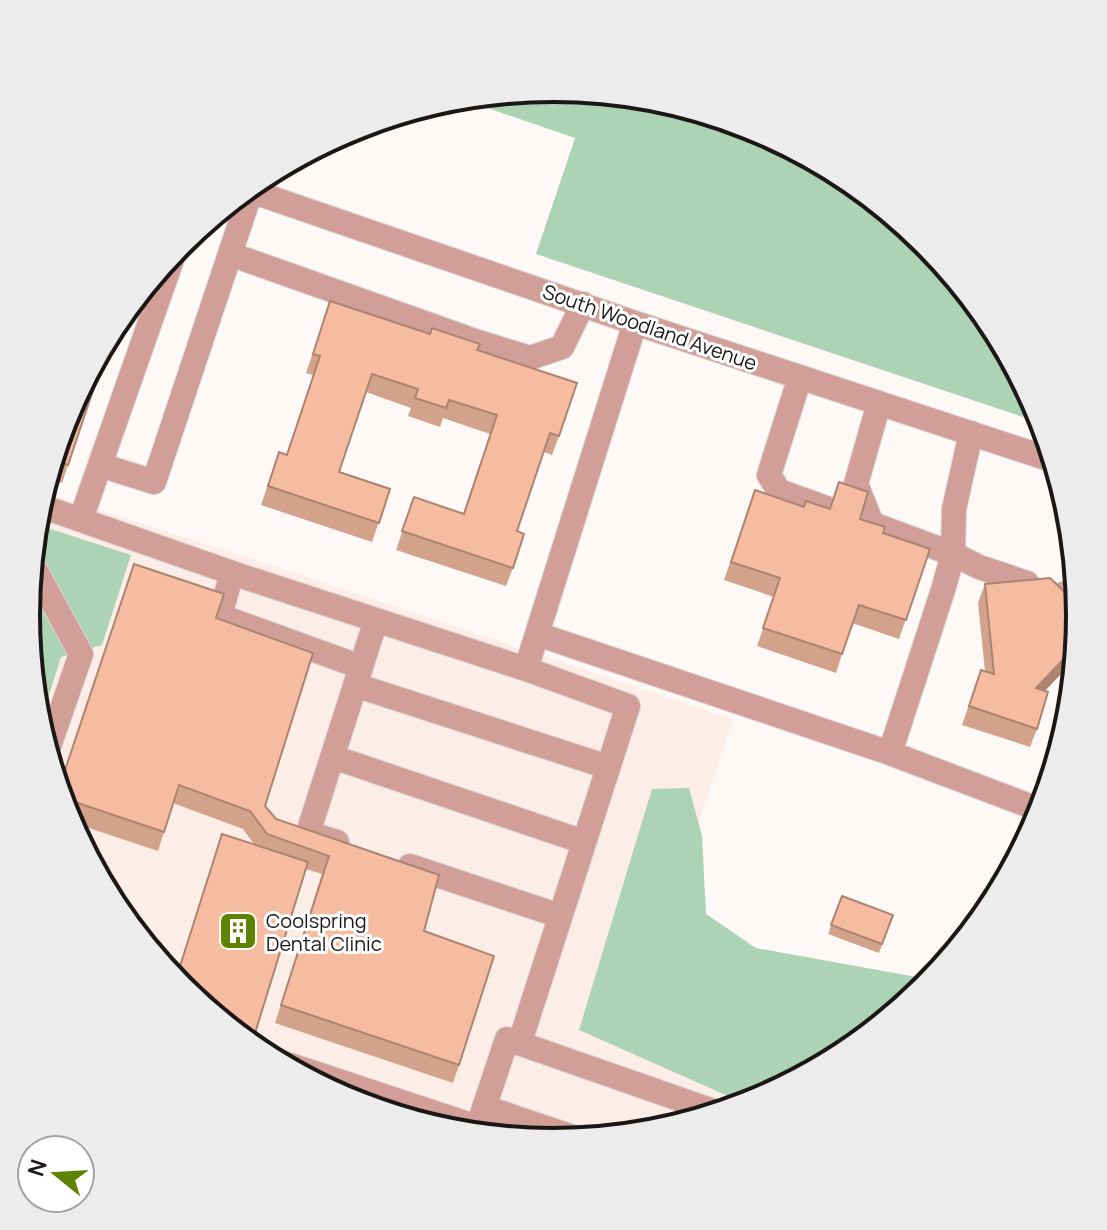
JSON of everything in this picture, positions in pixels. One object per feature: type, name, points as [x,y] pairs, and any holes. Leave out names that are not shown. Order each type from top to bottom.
[{"type":"street","name":"South Woodland Avenue","points":[[260,194],[635,323],[1042,457]]},
{"type":"street","points":[[100,465],[154,482],[243,206]]},
{"type":"street","points":[[230,254],[530,358],[562,347],[583,304]]},
{"type":"street","points":[[81,519],[166,278]]},
{"type":"street","points":[[526,669],[635,323]]},
{"type":"street","points":[[800,377],[769,475],[779,491],[823,506],[856,484]]},
{"type":"street","points":[[879,403],[856,484],[865,521],[1027,583]]},
{"type":"street","points":[[890,753],[953,554],[954,509],[971,433]]},
{"type":"street","points":[[51,509],[628,706],[520,1042]]},
{"type":"street","points":[[232,573],[221,612],[223,617],[358,676],[608,767]]},
{"type":"street","points":[[41,580],[81,654],[54,733]]},
{"type":"street","points":[[353,847],[308,833],[376,620]]},
{"type":"street","points":[[537,634],[890,753],[1030,806]]},
{"type":"street","points":[[333,757],[584,842]]},
{"type":"street","points":[[383,857],[560,916]]},
{"type":"street","points":[[479,1123],[507,1039],[701,1107]]},
{"type":"street","points":[[447,1117],[476,1123]]},
{"type":"shaded area","points":[[54,496],[733,719],[623,1049],[735,1095],[654,1119],[587,1127],[520,1127],[453,1119],[388,1101],[326,1076],[268,1042],[190,978],[146,928],[109,872],[79,812],[57,748],[44,682],[40,615],[44,548]]},
{"type":"green space","points":[[554,102],[654,111],[719,129],[781,154],[810,170],[892,229],[940,276],[998,358],[1028,419],[536,254],[575,138],[483,106]]},
{"type":"green space","points":[[48,528],[131,555],[102,645],[61,657],[47,700],[40,615],[41,589],[48,566],[43,558]]},
{"type":"green space","points":[[689,788],[702,836],[706,914],[756,948],[918,977],[839,1042],[781,1076],[730,1097],[579,1030],[652,789]]},
{"type":"building","points":[[330,301],[430,334],[432,328],[480,344],[477,350],[577,383],[559,436],[550,433],[517,531],[524,534],[513,568],[402,531],[414,497],[464,514],[497,415],[449,400],[446,408],[415,398],[418,389],[372,374],[339,472],[390,489],[379,523],[268,486],[279,452],[287,455],[320,356],[313,354]]},
{"type":"building","points":[[95,384],[68,465],[63,463],[67,450]]},
{"type":"building","points":[[839,482],[868,492],[860,519],[885,527],[883,533],[930,549],[906,620],[859,605],[842,654],[763,628],[780,578],[731,562],[755,490],[804,507],[806,501],[830,509]]},
{"type":"building","points":[[134,564],[224,594],[216,618],[313,653],[265,806],[276,819],[439,875],[424,931],[494,956],[459,1065],[281,1005],[329,856],[267,834],[250,811],[179,785],[164,832],[75,802],[64,772]]},
{"type":"building","points":[[1050,578],[1066,594],[1065,657],[1036,688],[1048,692],[1037,729],[969,706],[981,670],[994,674],[985,584]]},
{"type":"building","name":"Coolspring Dental Clinic","points":[[222,834],[308,862],[255,1033],[215,1001],[180,967]]},
{"type":"building","points":[[842,896],[893,915],[882,944],[831,925]]},
{"type":"place","name":"Coolspring Dental Clinic","points":[[238,931]]}]
